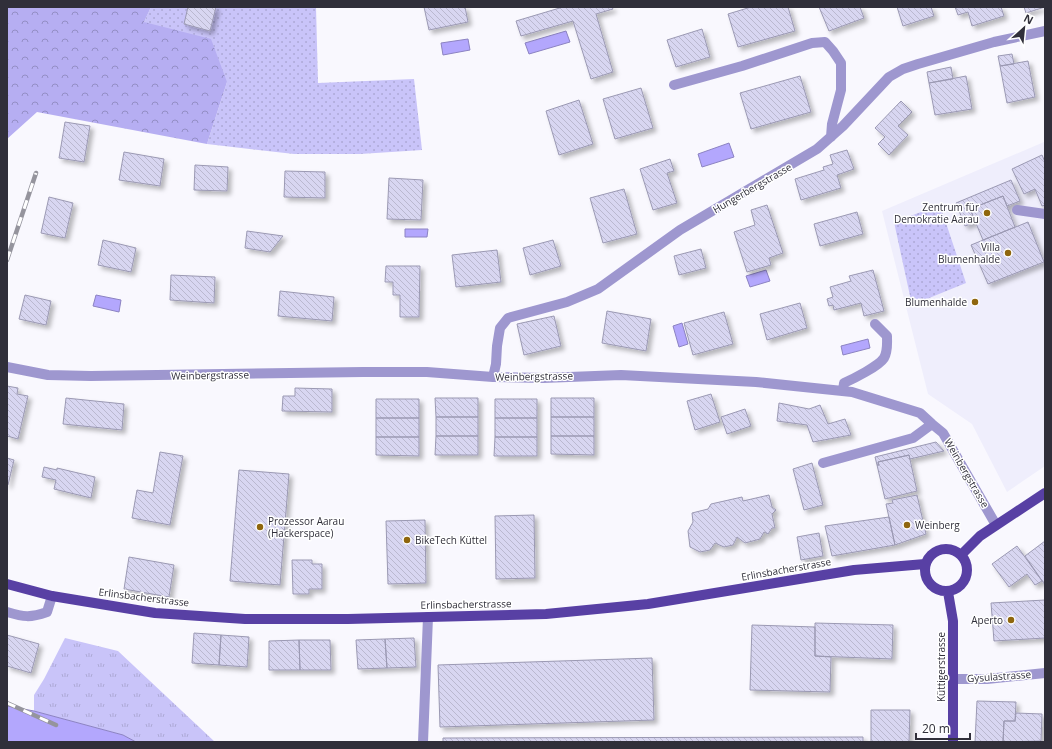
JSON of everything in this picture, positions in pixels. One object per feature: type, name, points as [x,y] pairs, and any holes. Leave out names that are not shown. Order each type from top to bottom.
[{"type":"main road","points":[[961,555],[980,536],[1045,493]]},
{"type":"main road","points":[[948,549],[961,555],[967,567],[967,574],[965,581],[960,586],[948,592],[941,591],[929,584],[924,571],[925,564],[934,552],[948,549]]},
{"type":"main road","name":"Erlinsbacherstrasse","points":[[7,584],[52,596],[155,613],[245,619],[348,619],[546,614],[632,606],[854,570],[925,564]]},
{"type":"main road","name":"Küttigerstrasse","points":[[948,592],[953,622],[953,742]]},
{"type":"street","name":"Hungerbergstrasse","points":[[493,377],[500,328],[508,318],[567,302],[598,289],[680,230],[784,170],[817,149],[831,137],[889,77],[903,69],[994,42],[1045,31]]},
{"type":"street","points":[[674,84],[742,66],[812,43],[824,42],[833,51],[841,63],[841,90],[832,124],[831,137]]},
{"type":"street","points":[[1017,210],[1045,214]]},
{"type":"street","points":[[843,391],[844,383],[864,373],[883,359],[888,347],[887,336],[875,324]]},
{"type":"street","name":"Weinbergstrasse","points":[[7,367],[48,375],[91,376],[427,372],[493,377],[543,378],[621,374],[756,382],[852,392],[920,413],[943,433],[996,525]]},
{"type":"street","points":[[823,463],[913,438],[932,424]]},
{"type":"street","points":[[7,612],[24,617],[36,616],[47,612],[52,596]]},
{"type":"street","points":[[423,742],[428,617]]},
{"type":"street","name":"Gysulastrasse","points":[[953,679],[988,679],[1045,673]]},
{"type":"shaded area","points":[[566,31],[570,42],[529,54],[525,43]]},
{"type":"shaded area","points":[[468,39],[470,50],[443,55],[441,43]]},
{"type":"shaded area","name":"Blumenhalde","points":[[1044,142],[1045,466],[1007,492],[972,424],[928,394],[882,211]]},
{"type":"shaded area","points":[[729,143],[734,157],[702,167],[698,154]]},
{"type":"shaded area","points":[[405,229],[428,229],[427,237],[405,237]]},
{"type":"shaded area","points":[[766,270],[770,281],[750,287],[746,276]]},
{"type":"shaded area","points":[[96,295],[121,300],[119,312],[93,306]]},
{"type":"shaded area","points":[[682,323],[688,344],[679,347],[673,326]]},
{"type":"shaded area","points":[[868,339],[870,348],[843,355],[841,346]]},
{"type":"shaded area","points":[[7,706],[34,711],[123,735],[136,742],[7,742]]},
{"type":"green space","points":[[7,7],[151,7],[144,22],[211,39],[227,82],[207,144],[37,112],[7,139]]},
{"type":"green space","points":[[151,7],[316,7],[318,83],[414,79],[422,150],[360,154],[294,154],[207,144],[227,82],[144,22]]},
{"type":"green space","points":[[940,205],[966,283],[912,305],[894,222]]},
{"type":"green space","points":[[65,638],[118,651],[215,742],[136,742],[123,735],[34,711],[34,695]]},
{"type":"building","points":[[188,7],[216,7],[210,31],[184,24]]},
{"type":"building","points":[[424,7],[465,7],[468,22],[429,30]]},
{"type":"building","points":[[563,7],[612,7],[613,9],[596,14],[613,72],[591,79],[573,21],[521,36],[516,21]]},
{"type":"building","points":[[751,7],[788,7],[795,31],[738,47],[728,14]]},
{"type":"building","points":[[819,7],[860,7],[864,18],[829,31]]},
{"type":"building","points":[[897,7],[931,7],[934,16],[903,26]]},
{"type":"building","points":[[955,7],[1001,7],[1004,16],[972,26],[968,12],[958,15]]},
{"type":"building","points":[[1024,7],[1045,7],[1026,13]]},
{"type":"building","points":[[702,29],[710,57],[676,67],[667,40]]},
{"type":"building","points":[[1012,54],[1014,64],[1000,66],[998,56]]},
{"type":"building","points":[[1028,61],[1035,97],[1007,103],[1000,66]]},
{"type":"building","points":[[951,67],[953,79],[929,83],[927,72]]},
{"type":"building","points":[[800,76],[811,112],[751,129],[740,93]]},
{"type":"building","points":[[966,76],[972,109],[935,115],[929,83]]},
{"type":"building","points":[[641,88],[653,128],[615,139],[603,99]]},
{"type":"building","points":[[579,100],[593,144],[559,155],[546,111]]},
{"type":"building","points":[[901,101],[912,112],[898,126],[908,135],[889,155],[878,144],[885,137],[875,128]]},
{"type":"building","points":[[65,122],[90,126],[84,162],[59,158]]},
{"type":"building","points":[[847,150],[854,169],[837,175],[841,188],[801,200],[795,179],[824,170],[823,167],[833,164],[830,155]]},
{"type":"building","points":[[124,152],[164,159],[160,186],[119,180]]},
{"type":"building","points":[[1042,155],[1045,162],[1045,205],[1042,206],[1035,189],[1024,194],[1012,169]]},
{"type":"building","points":[[670,159],[674,171],[667,173],[677,203],[653,210],[640,169]]},
{"type":"building","points":[[195,165],[228,167],[227,191],[194,190]]},
{"type":"building","points":[[285,171],[325,172],[325,198],[284,197]]},
{"type":"building","points":[[389,178],[423,180],[421,220],[387,219]]},
{"type":"building","points":[[1011,180],[1020,201],[1007,206],[1003,196],[970,209],[976,222],[965,226],[956,203]]},
{"type":"building","points":[[624,189],[637,234],[603,243],[590,198]]},
{"type":"building","points":[[1003,196],[1015,227],[983,240],[970,209]]},
{"type":"building","points":[[49,197],[73,203],[65,238],[41,233]]},
{"type":"building","points":[[767,205],[783,253],[769,258],[771,265],[747,272],[734,232],[755,225],[751,210]]},
{"type":"building","points":[[857,212],[863,234],[820,246],[814,224]]},
{"type":"building","name":"Villa Blumenhalde","points":[[1028,222],[1044,262],[988,284],[971,245]]},
{"type":"building","points":[[247,231],[283,236],[270,252],[245,248]]},
{"type":"building","points":[[103,240],[136,248],[131,272],[98,265]]},
{"type":"building","points":[[553,240],[561,266],[530,275],[523,248]]},
{"type":"building","points":[[701,249],[706,268],[679,275],[674,256]]},
{"type":"building","points":[[497,250],[501,282],[456,287],[452,255]]},
{"type":"building","points":[[386,266],[420,266],[419,317],[400,317],[400,295],[393,295],[393,282],[385,282]]},
{"type":"building","points":[[873,270],[884,311],[864,316],[861,303],[834,310],[833,305],[829,306],[827,299],[833,297],[830,287],[851,281],[849,276]]},
{"type":"building","points":[[171,275],[215,277],[214,303],[170,300]]},
{"type":"building","points":[[280,291],[334,297],[332,321],[278,316]]},
{"type":"building","points":[[25,295],[51,301],[46,325],[19,319]]},
{"type":"building","points":[[800,303],[807,328],[767,340],[760,314]]},
{"type":"building","points":[[607,311],[651,319],[646,351],[602,343]]},
{"type":"building","points":[[724,312],[733,344],[693,355],[684,323]]},
{"type":"building","points":[[554,316],[561,346],[524,355],[517,324]]},
{"type":"building","points":[[7,386],[18,388],[17,394],[28,396],[18,439],[7,436]]},
{"type":"building","points":[[295,388],[332,389],[332,412],[282,411],[283,396],[295,396]]},
{"type":"building","points":[[711,394],[720,422],[695,430],[687,401]]},
{"type":"building","points":[[66,398],[124,404],[122,430],[63,424]]},
{"type":"building","points":[[435,398],[478,398],[478,417],[436,417]]},
{"type":"building","points":[[551,398],[594,398],[594,417],[551,417]]},
{"type":"building","points":[[376,399],[419,399],[419,418],[376,418]]},
{"type":"building","points":[[495,399],[537,399],[537,418],[495,418]]},
{"type":"building","points":[[779,403],[809,409],[820,405],[828,424],[845,419],[851,435],[813,442],[807,425],[777,421]]},
{"type":"building","points":[[745,409],[751,426],[727,434],[721,417]]},
{"type":"building","points":[[436,417],[478,417],[478,436],[436,436]]},
{"type":"building","points":[[551,417],[594,417],[594,436],[551,436]]},
{"type":"building","points":[[376,418],[419,418],[419,437],[376,437]]},
{"type":"building","points":[[495,418],[537,418],[537,437],[495,437]]},
{"type":"building","points":[[436,436],[478,436],[478,455],[435,455]]},
{"type":"building","points":[[551,436],[594,436],[594,455],[551,454]]},
{"type":"building","points":[[376,437],[419,437],[419,456],[376,455]]},
{"type":"building","points":[[495,437],[537,437],[537,456],[494,456]]},
{"type":"building","points":[[936,442],[944,451],[910,459],[909,455],[878,462],[879,465],[877,465],[875,457]]},
{"type":"building","points":[[160,452],[183,456],[170,525],[132,518],[137,490],[153,493]]},
{"type":"building","points":[[909,455],[917,491],[885,499],[877,465],[879,465],[878,462]]},
{"type":"building","points":[[7,458],[14,460],[8,485],[7,485]]},
{"type":"building","points":[[812,463],[823,505],[804,510],[793,469]]},
{"type":"building","points":[[44,467],[57,470],[57,468],[95,477],[91,498],[54,489],[56,480],[42,477]]},
{"type":"building","name":"Prozessor Aarau (Hackerspace)","points":[[239,470],[289,474],[280,585],[230,581]]},
{"type":"building","points":[[769,495],[772,507],[776,510],[772,514],[775,528],[772,528],[768,534],[764,532],[760,539],[745,543],[737,537],[733,545],[724,547],[715,543],[710,550],[700,552],[690,547],[688,531],[693,522],[692,513],[708,509],[711,504],[742,497],[743,501]]},
{"type":"building","name":"Weinberg","points":[[917,495],[926,534],[895,545],[886,504],[893,503],[892,500]]},
{"type":"building","points":[[534,515],[535,578],[496,579],[495,516]]},
{"type":"building","points":[[889,517],[895,545],[832,556],[825,526]]},
{"type":"building","points":[[425,520],[426,583],[388,584],[386,521]]},
{"type":"building","points":[[819,533],[823,556],[801,560],[797,537]]},
{"type":"building","points":[[1045,541],[1045,585],[1025,556]]},
{"type":"building","points":[[1017,546],[1042,581],[1035,585],[1027,574],[1009,587],[992,564]]},
{"type":"building","points":[[129,557],[174,565],[169,597],[124,589]]},
{"type":"building","points":[[292,560],[312,560],[312,564],[322,564],[322,589],[309,589],[309,594],[293,594]]},
{"type":"building","points":[[1045,600],[1045,638],[994,641],[991,603]]},
{"type":"building","points":[[815,623],[893,625],[892,659],[815,656]]},
{"type":"building","points":[[752,625],[815,627],[815,656],[831,657],[830,692],[750,690]]},
{"type":"building","points":[[194,633],[221,635],[219,665],[192,663]]},
{"type":"building","points":[[7,635],[39,644],[31,673],[7,666]]},
{"type":"building","points":[[221,635],[249,637],[247,667],[219,665]]},
{"type":"building","points":[[414,638],[416,667],[387,668],[385,639]]},
{"type":"building","points":[[385,639],[387,668],[358,669],[356,640]]},
{"type":"building","points":[[299,640],[300,670],[269,670],[269,641]]},
{"type":"building","points":[[299,640],[330,640],[331,670],[300,670]]},
{"type":"building","points":[[652,658],[654,720],[440,727],[438,665]]},
{"type":"building","points":[[977,701],[1016,702],[1015,721],[1004,721],[1003,742],[975,742]]},
{"type":"building","points":[[871,710],[910,710],[909,742],[871,742]]},
{"type":"building","points":[[1016,713],[1042,714],[1041,741],[1003,742],[1004,721],[1015,721]]},
{"type":"building","points":[[863,737],[863,742],[443,742],[443,738]]},
{"type":"railway","points":[[7,260],[36,173]]},
{"type":"railway","points":[[7,703],[56,725]]},
{"type":"place","name":"Zentrum für Demokratie Aarau","points":[[987,213]]},
{"type":"place","name":"Villa Blumenhalde","points":[[1008,253]]},
{"type":"place","name":"Blumenhalde","points":[[975,302]]},
{"type":"place","name":"Weinberg","points":[[907,525]]},
{"type":"place","name":"Prozessor Aarau (Hackerspace)","points":[[260,527]]},
{"type":"place","name":"BikeTech Küttel","points":[[407,540]]},
{"type":"place","name":"Aperto","points":[[1011,620]]}]
